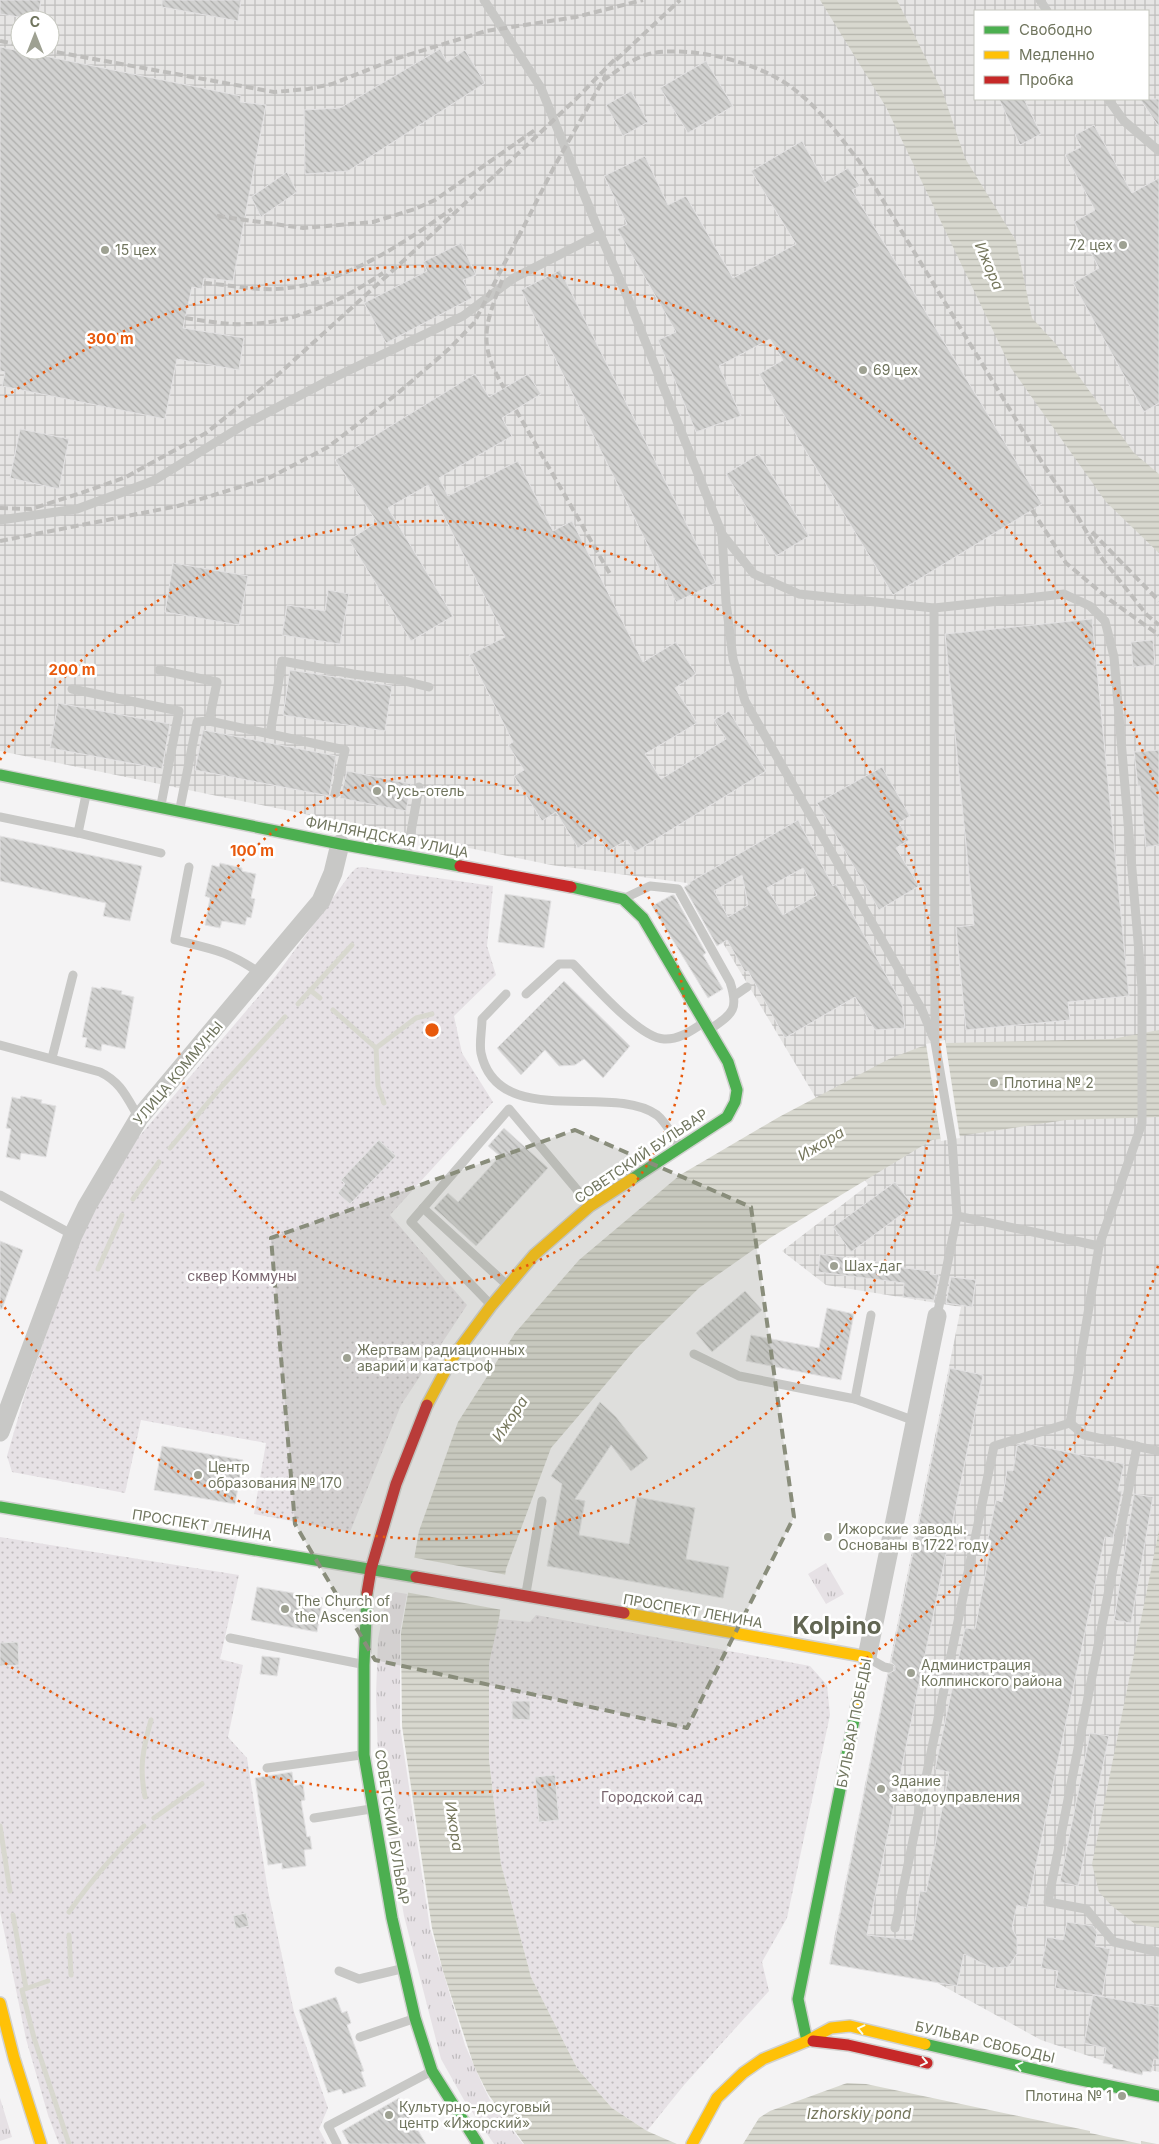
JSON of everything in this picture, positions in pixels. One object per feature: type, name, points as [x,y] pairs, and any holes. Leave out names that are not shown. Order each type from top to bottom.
[{"type":"street","name":"ФИНЛЯНДСКАЯ УЛИЦА","points":[[0,775],[340,844],[599,892],[623,899],[643,918],[706,1027]]},
{"type":"street","name":"УЛИЦА КОММУНЫ","points":[[0,1432],[10,1396],[73,1234],[87,1206],[139,1118],[321,900],[333,873],[340,844]]},
{"type":"street","name":"СОВЕТСКИЙ БУЛЬВАР","points":[[478,2144],[432,2071],[415,2018],[403,1968],[372,1809],[364,1755],[364,1665],[367,1594],[371,1569],[396,1484],[423,1412],[452,1360],[491,1306],[534,1255],[590,1206],[727,1117],[737,1101],[736,1081],[728,1062],[706,1027]]},
{"type":"street","name":"БУЛЬВАР ПОБЕДЫ","points":[[807,2041],[798,1999],[937,1316]]},
{"type":"street","name":"ПРОСПЕКТ ЛЕНИНА","points":[[0,1507],[520,1594],[867,1657]]},
{"type":"street","points":[[0,2003],[2,2025],[42,2144]]},
{"type":"street","name":"БУЛЬВАР СВОБОДЫ","points":[[694,2139],[717,2098],[742,2073],[763,2059],[807,2041],[831,2028],[850,2026],[1066,2077],[1159,2096]]},
{"type":"street","name":"БУЛЬВАР СВОБОДЫ","points":[[807,2041],[848,2045],[941,2066]]},
{"type":"lane","points":[[484,0],[541,88],[630,303],[722,534],[754,574],[799,594],[934,608],[1064,594],[1090,606],[1105,621],[1114,657],[1142,988],[1142,1124],[1099,1246],[1070,1423]]},
{"type":"lane","points":[[1109,100],[1124,120],[1159,151]]},
{"type":"lane","points":[[0,520],[77,509],[153,481],[242,426],[335,378],[463,316],[514,278],[600,234]]},
{"type":"lane","points":[[722,534],[726,602],[733,659],[744,701],[922,1010],[935,1042]]},
{"type":"lane","points":[[934,608],[935,1042],[952,1140],[957,1216],[937,1316]]},
{"type":"lane","points":[[270,734],[282,660],[353,674],[400,680],[429,687]]},
{"type":"lane","points":[[158,670],[217,682],[209,721]]},
{"type":"lane","points":[[72,689],[179,711],[160,807]]},
{"type":"lane","points":[[179,811],[197,722],[209,721],[345,750],[335,794]]},
{"type":"lane","points":[[407,857],[419,788]]},
{"type":"lane","points":[[78,833],[87,792]]},
{"type":"lane","points":[[0,817],[161,853]]},
{"type":"lane","points":[[189,866],[174,940],[221,951],[241,960],[261,974]]},
{"type":"lane","points":[[526,994],[559,964],[573,964],[648,1035],[665,1039],[683,1035],[730,1016],[734,1008],[734,996],[730,982],[678,889],[650,886],[623,899]]},
{"type":"lane","points":[[52,1058],[73,975]]},
{"type":"lane","points":[[734,996],[747,987]]},
{"type":"lane","points":[[506,994],[482,1019],[481,1052],[487,1071],[501,1085],[520,1097],[636,1106],[657,1116],[680,1146]]},
{"type":"lane","points":[[0,1045],[100,1072],[113,1078],[123,1090],[139,1118]]},
{"type":"lane","points":[[491,1306],[411,1222],[508,1109],[590,1206]]},
{"type":"lane","points":[[0,1195],[73,1234]]},
{"type":"lane","points":[[423,1208],[508,1286]]},
{"type":"lane","points":[[957,1216],[1099,1246]]},
{"type":"lane","points":[[855,1400],[871,1315]]},
{"type":"lane","points":[[694,1354],[739,1376],[855,1400],[915,1421]]},
{"type":"lane","points":[[1070,1423],[1084,1435],[1159,1451]]},
{"type":"lane","points":[[895,1928],[994,1446],[1070,1423]]},
{"type":"lane","points":[[1137,1446],[1048,1902],[1086,1909],[1114,1942],[1159,1952]]},
{"type":"lane","points":[[520,1594],[542,1501]]},
{"type":"lane","points":[[230,1638],[330,1662],[364,1665]]},
{"type":"lane","points":[[867,1657],[889,1668]]},
{"type":"lane","points":[[267,1768],[364,1755]]},
{"type":"lane","points":[[314,1818],[372,1809]]},
{"type":"lane","points":[[339,1971],[359,1979],[403,1968]]},
{"type":"lane","points":[[360,2038],[415,2018]]},
{"type":"lane","points":[[337,2144],[328,2126],[432,2071]]},
{"type":"highlighted area","points":[[575,1130],[751,1207],[794,1517],[687,1728],[375,1660],[295,1524],[271,1238]]},
{"type":"shaded area","points":[[0,0],[1159,0],[1159,2072],[1101,2060],[1041,2040],[934,1981],[829,1964],[961,1307],[826,1285],[782,1251],[868,1185],[687,883],[551,865],[0,751]]},
{"type":"green space","name":"сквер Коммуны","points":[[362,867],[493,886],[487,946],[496,975],[454,1016],[462,1053],[493,1102],[390,1215],[467,1305],[401,1405],[350,1532],[254,1514],[266,1443],[141,1420],[125,1493],[12,1472],[7,1456],[25,1394],[79,1242],[102,1197],[137,1139],[275,977],[351,873],[356,868]]},
{"type":"green space","points":[[0,1537],[239,1575],[220,1659],[243,1665],[228,1737],[247,1758],[268,1891],[294,2012],[328,2108],[319,2129],[327,2144],[59,2144],[48,2115],[26,2039],[0,1911]]},
{"type":"green space","points":[[826,1563],[844,1594],[826,1604],[808,1574]]},
{"type":"green space","points":[[395,1592],[407,1594],[400,1632],[400,1726],[430,1928],[465,2045],[491,2102],[523,2144],[494,2144],[464,2100],[441,2059],[404,1916],[378,1759],[376,1695],[378,1639],[386,1600]]},
{"type":"green space","name":"Городской сад","points":[[536,1615],[810,1666],[827,1685],[830,1715],[787,1918],[762,1962],[769,1991],[684,2085],[647,2131],[612,2108],[577,2068],[531,1977],[501,1864],[489,1759],[488,1663],[499,1619],[530,1622]]},
{"type":"green space","points":[[0,2098],[12,2137],[0,2141]]},
{"type":"water","name":"Ижора","points":[[820,0],[897,0],[943,93],[965,158],[1016,241],[1032,318],[1055,343],[1134,453],[1159,474],[1159,553],[1106,502],[1011,368],[886,107]]},
{"type":"water","name":"Ижора","points":[[1159,1030],[1159,1117],[1066,1120],[932,1140],[770,1238],[699,1288],[635,1350],[551,1448],[506,1569],[499,1619],[489,1663],[489,1759],[501,1864],[531,1977],[577,2068],[612,2108],[647,2131],[677,2144],[524,2144],[488,2094],[474,2066],[443,1971],[432,1928],[402,1726],[401,1633],[419,1531],[458,1422],[515,1333],[579,1260],[680,1175],[779,1117],[889,1059],[920,1047],[947,1043],[1112,1039]]},
{"type":"water","points":[[1159,1530],[1159,1928],[1135,1924],[1112,1906],[1099,1892],[1092,1864]]},
{"type":"water","name":"Izhorskiy pond","points":[[847,2083],[866,2084],[1090,2131],[1090,2133],[1141,2144],[743,2144],[759,2118],[770,2111]]},
{"type":"water","points":[[1141,2141],[1157,2144],[1141,2144]]},
{"type":"pier","points":[[945,1040],[960,1138],[941,1141],[926,1044]]},
{"type":"pier","points":[[411,1557],[507,1575],[502,1610],[405,1592]]},
{"type":"building","points":[[0,0],[41,0],[40,10],[10,10],[10,16],[0,14]]},
{"type":"building","points":[[162,0],[241,0],[238,21],[162,7]]},
{"type":"building","name":"15 цех","points":[[0,47],[10,49],[10,60],[60,59],[241,96],[240,102],[266,105],[233,281],[204,278],[202,289],[192,287],[183,328],[244,338],[239,370],[177,359],[165,419],[2,386],[5,372],[0,371]]},
{"type":"building","points":[[440,49],[447,62],[465,50],[485,83],[348,171],[305,174],[304,110],[340,108]]},
{"type":"building","points":[[706,61],[733,106],[688,133],[660,88]]},
{"type":"building","points":[[631,91],[648,122],[623,136],[606,105]]},
{"type":"building","points":[[1159,99],[1159,127],[1141,100]]},
{"type":"building","points":[[999,100],[1024,100],[1041,134],[1020,145]]},
{"type":"building","name":"72 цех","points":[[1094,125],[1132,193],[1159,178],[1159,403],[1144,412],[1073,283],[1099,268],[1074,222],[1095,210],[1065,155],[1081,147],[1075,135]]},
{"type":"building","name":"69 цех","points":[[802,141],[825,182],[848,168],[860,186],[852,190],[1042,504],[893,595],[759,374],[783,360],[770,339],[719,366],[741,416],[696,432],[658,340],[676,332],[617,229],[627,224],[604,176],[645,156],[668,205],[686,196],[733,278],[796,244],[751,171]]},
{"type":"building","points":[[287,172],[297,192],[261,217],[251,197]]},
{"type":"building","points":[[461,243],[476,275],[463,280],[472,298],[386,343],[364,303],[427,271],[423,262]]},
{"type":"building","points":[[560,270],[716,583],[676,602],[521,290]]},
{"type":"building","points":[[475,374],[489,397],[528,374],[541,394],[502,418],[512,436],[439,478],[448,496],[518,461],[553,531],[572,521],[643,662],[676,642],[696,674],[675,688],[697,723],[645,754],[661,779],[726,739],[714,720],[729,711],[766,771],[635,852],[627,840],[608,851],[598,835],[578,848],[556,812],[542,821],[514,776],[524,770],[508,745],[513,742],[469,655],[505,637],[428,485],[388,508],[453,616],[411,641],[349,540],[377,522],[335,460]]},
{"type":"building","points":[[20,429],[69,439],[59,489],[10,478]]},
{"type":"building","points":[[759,454],[809,536],[776,556],[726,474]]},
{"type":"building","points":[[173,563],[248,576],[239,625],[165,612]]},
{"type":"building","points":[[328,590],[349,594],[340,644],[282,635],[287,605],[325,611]]},
{"type":"building","points":[[1092,619],[1129,996],[1068,1002],[1070,1020],[966,1030],[956,927],[974,925],[945,634]]},
{"type":"building","points":[[1153,640],[1155,665],[1133,667],[1131,642]]},
{"type":"building","points":[[290,670],[392,686],[385,731],[283,715]]},
{"type":"building","points":[[58,703],[170,724],[162,769],[50,748]]},
{"type":"building","points":[[203,730],[336,756],[329,796],[195,770]]},
{"type":"building","points":[[1159,750],[1159,845],[1146,847],[1140,786],[1138,786],[1134,752]]},
{"type":"building","points":[[882,767],[910,816],[899,823],[909,840],[896,848],[919,886],[879,910],[817,803]]},
{"type":"building","name":"Русь-отель","points":[[347,771],[411,784],[406,811],[340,798]]},
{"type":"building","points":[[798,820],[833,886],[836,884],[902,1004],[905,1028],[875,1030],[855,997],[785,1038],[748,971],[745,972],[727,940],[717,946],[684,887],[690,884],[690,882]],"holes":[[[803,868],[817,895],[783,915],[767,888]],[[742,875],[748,905],[728,917],[714,891]]]},
{"type":"building","points":[[0,836],[142,866],[130,921],[103,916],[106,903],[0,881]]},
{"type":"building","points":[[220,863],[242,868],[242,871],[256,874],[251,898],[255,899],[251,918],[247,917],[245,925],[222,921],[220,928],[205,925],[210,898],[205,896],[212,865],[219,867]]},
{"type":"building","points":[[505,894],[551,901],[544,948],[498,942]]},
{"type":"building","points":[[674,895],[706,953],[703,955],[723,989],[708,998],[652,906]]},
{"type":"building","points":[[564,981],[630,1046],[603,1078],[584,1059],[575,1065],[559,1066],[545,1050],[521,1075],[497,1048]]},
{"type":"building","points":[[92,987],[122,991],[121,994],[134,997],[125,1049],[102,1044],[101,1051],[85,1047],[87,1038],[82,1037]]},
{"type":"building","points":[[21,1096],[42,1100],[41,1103],[56,1106],[46,1157],[21,1153],[20,1160],[6,1157],[11,1129],[6,1128],[12,1097],[20,1099]]},
{"type":"building","points":[[504,1128],[548,1168],[476,1246],[434,1208],[448,1193],[458,1202],[500,1156],[488,1146]]},
{"type":"building","points":[[379,1140],[396,1156],[350,1204],[338,1193],[345,1184],[341,1180]]},
{"type":"building","points":[[895,1182],[913,1206],[851,1252],[833,1227]]},
{"type":"building","points":[[0,1241],[23,1250],[2,1309],[0,1309]]},
{"type":"building","points":[[820,1254],[886,1263],[886,1266],[931,1271],[930,1274],[939,1275],[934,1300],[903,1297],[904,1283],[818,1272]]},
{"type":"building","points":[[951,1277],[976,1280],[972,1307],[946,1303]]},
{"type":"building","points":[[745,1291],[762,1310],[712,1352],[696,1333]]},
{"type":"building","points":[[827,1308],[854,1314],[841,1380],[746,1361],[751,1335],[819,1348]]},
{"type":"building","points":[[950,1368],[983,1375],[867,1935],[912,1940],[920,1891],[926,1892],[949,1772],[935,1769],[965,1628],[975,1629],[991,1544],[987,1543],[996,1500],[1002,1502],[1007,1470],[1013,1471],[1017,1446],[1024,1443],[1124,1464],[1118,1491],[1122,1491],[1113,1538],[1105,1537],[1027,1908],[1017,1905],[1012,1928],[1017,1938],[1017,1954],[1008,1967],[992,1968],[964,1954],[957,1986],[830,1964],[888,1674],[895,1670],[895,1666],[891,1662]]},
{"type":"building","points":[[600,1402],[616,1417],[648,1458],[631,1471],[611,1445],[575,1499],[585,1501],[579,1535],[629,1544],[637,1497],[695,1508],[686,1559],[729,1567],[723,1598],[547,1566],[562,1484],[551,1476]]},
{"type":"building","name":"Центр образования № 170","points":[[162,1446],[243,1460],[235,1504],[154,1490]]},
{"type":"building","points":[[1134,1494],[1153,1497],[1131,1623],[1114,1620]]},
{"type":"building","name":"The Church of the Ascension","points":[[257,1587],[323,1598],[317,1632],[251,1620]]},
{"type":"building","points":[[18,1642],[19,1665],[0,1666],[0,1643]]},
{"type":"building","points":[[262,1656],[280,1658],[277,1676],[260,1674]]},
{"type":"building","points":[[512,1701],[530,1701],[530,1720],[512,1719]]},
{"type":"building","points":[[1090,1733],[1109,1736],[1078,1886],[1060,1882]]},
{"type":"building","points":[[292,1772],[294,1786],[303,1784],[305,1800],[301,1801],[307,1837],[310,1836],[312,1849],[304,1850],[306,1866],[282,1869],[282,1863],[268,1865],[255,1778]]},
{"type":"building","points":[[555,1775],[559,1820],[539,1822],[535,1777]]},
{"type":"building","points":[[246,1913],[249,1926],[236,1929],[233,1916]]},
{"type":"building","points":[[1067,1922],[1093,1926],[1097,1932],[1095,1946],[1110,1949],[1102,1996],[1055,1988],[1058,1971],[1041,1968],[1047,1937],[1063,1940]]},
{"type":"building","points":[[1093,1995],[1159,2007],[1159,2060],[1154,2059],[1151,2072],[1143,2071],[1142,2075],[1112,2068],[1113,2065],[1103,2063],[1106,2048],[1084,2043]]},
{"type":"building","points":[[336,1997],[342,2013],[347,2011],[351,2023],[347,2025],[364,2071],[361,2072],[366,2086],[343,2094],[341,2089],[328,2093],[299,2010]]},
{"type":"building","name":"Культурно-досуговый центр «Ижорский»","points":[[399,2098],[426,2144],[349,2144],[342,2131]]},
{"type":"waterway","points":[[298,1004],[352,945]]},
{"type":"waterway","points":[[310,990],[320,998]]},
{"type":"waterway","points":[[333,1010],[376,1048],[378,1086],[384,1103]]},
{"type":"waterway","points":[[376,1048],[416,1018],[432,1014]]},
{"type":"waterway","points":[[170,1148],[222,1086],[285,1017]]},
{"type":"waterway","points":[[133,1199],[159,1162]]},
{"type":"waterway","points":[[98,1269],[122,1215]]},
{"type":"waterway","points":[[145,1797],[142,1776],[143,1758],[151,1720]]},
{"type":"waterway","points":[[154,1818],[202,1784]]},
{"type":"waterway","points":[[0,1826],[10,1891]]},
{"type":"waterway","points":[[69,1912],[104,1867],[144,1826]]},
{"type":"waterway","points":[[13,1915],[26,1988]]},
{"type":"waterway","points":[[69,1935],[71,1975]]},
{"type":"waterway","points":[[48,1981],[22,1990],[34,2038],[69,2144]]},
{"type":"railway","points":[[60,53],[274,92],[308,89],[332,84],[398,58],[486,31],[576,17],[643,0]]},
{"type":"railway","points":[[616,60],[680,0]]},
{"type":"railway","points":[[0,41],[10,43]]},
{"type":"railway","points":[[603,81],[639,57],[670,51],[688,52],[727,59],[765,72],[781,80],[813,106],[859,161],[1101,557],[1147,615],[1159,625]]},
{"type":"railway","points":[[0,508],[31,509],[126,477],[206,433],[271,381],[412,253],[575,100],[618,56]]},
{"type":"railway","points":[[518,238],[554,167],[606,75]]},
{"type":"railway","points":[[217,216],[303,228],[373,222],[415,209],[435,200],[535,130]]},
{"type":"railway","points":[[204,283],[256,289],[288,288],[310,284],[354,269],[374,259],[415,235],[452,209]]},
{"type":"railway","points":[[0,541],[178,506],[269,478],[328,447],[398,393],[450,348],[474,323],[521,231]]},
{"type":"railway","points":[[185,318],[239,324],[265,323],[301,315],[335,301],[383,273]]},
{"type":"railway","points":[[502,280],[491,310],[486,334],[490,359],[504,388]]},
{"type":"railway","points":[[516,410],[610,574]]},
{"type":"railway","points":[[1032,510],[1066,563],[1110,600],[1159,635]]},
{"type":"railway","points":[[1092,532],[1159,601]]},
{"type":"traffic: fast","points":[[0,775],[340,844],[460,866]]},
{"type":"traffic: fast","points":[[571,887],[623,899],[643,918],[728,1062],[737,1090],[735,1102],[727,1117],[632,1179]]},
{"type":"traffic: fast","points":[[0,1507],[416,1577]]},
{"type":"traffic: fast","points":[[367,1593],[364,1665],[364,1755],[392,1918],[415,2018],[432,2071],[478,2144]]},
{"type":"traffic: fast","points":[[807,2041],[798,1999],[858,1700]]},
{"type":"traffic: fast","points":[[925,2044],[1159,2096]]},
{"type":"traffic: slow","points":[[427,1405],[451,1360],[491,1306],[534,1255],[590,1206],[632,1179]]},
{"type":"traffic: slow","points":[[624,1613],[867,1657],[858,1700]]},
{"type":"traffic: slow","points":[[0,2003],[14,2058],[41,2144]]},
{"type":"traffic: slow","points":[[692,2144],[717,2098],[743,2073],[763,2059],[807,2041],[831,2028],[850,2026],[925,2044]]},
{"type":"traffic: jam","points":[[460,866],[571,887]]},
{"type":"traffic: jam","points":[[367,1593],[371,1569],[396,1484],[427,1405]]},
{"type":"traffic: jam","points":[[416,1577],[624,1613]]},
{"type":"traffic: jam","points":[[813,2041],[848,2045],[927,2063]]},
{"type":"place","name":"72 цех","points":[[1123,245]]},
{"type":"place","name":"15 цех","points":[[105,250]]},
{"type":"place","name":"69 цех","points":[[863,370]]},
{"type":"place","name":"Русь-отель","points":[[377,791]]},
{"type":"place","name":"Плотина № 2","points":[[994,1083]]},
{"type":"place","name":"Шах-даг","points":[[834,1266]]},
{"type":"place","name":"Жертвам радиационных аварий и катастроф","points":[[347,1358]]},
{"type":"place","name":"Центр образования № 170","points":[[198,1475]]},
{"type":"place","name":"Ижорские заводы. Основаны в 1722 году","points":[[828,1537]]},
{"type":"place","name":"The Church of the Ascension","points":[[285,1609]]},
{"type":"place","name":"Администрация Колпинского района","points":[[911,1673]]},
{"type":"place","name":"Здание заводоуправления","points":[[881,1789]]},
{"type":"place","name":"Плотина № 1","points":[[1122,2096]]},
{"type":"place","name":"Культурно-досуговый центр «Ижорский»","points":[[389,2115]]},
{"type":"district","name":"Kolpino","points":[[837,1626]]}]
